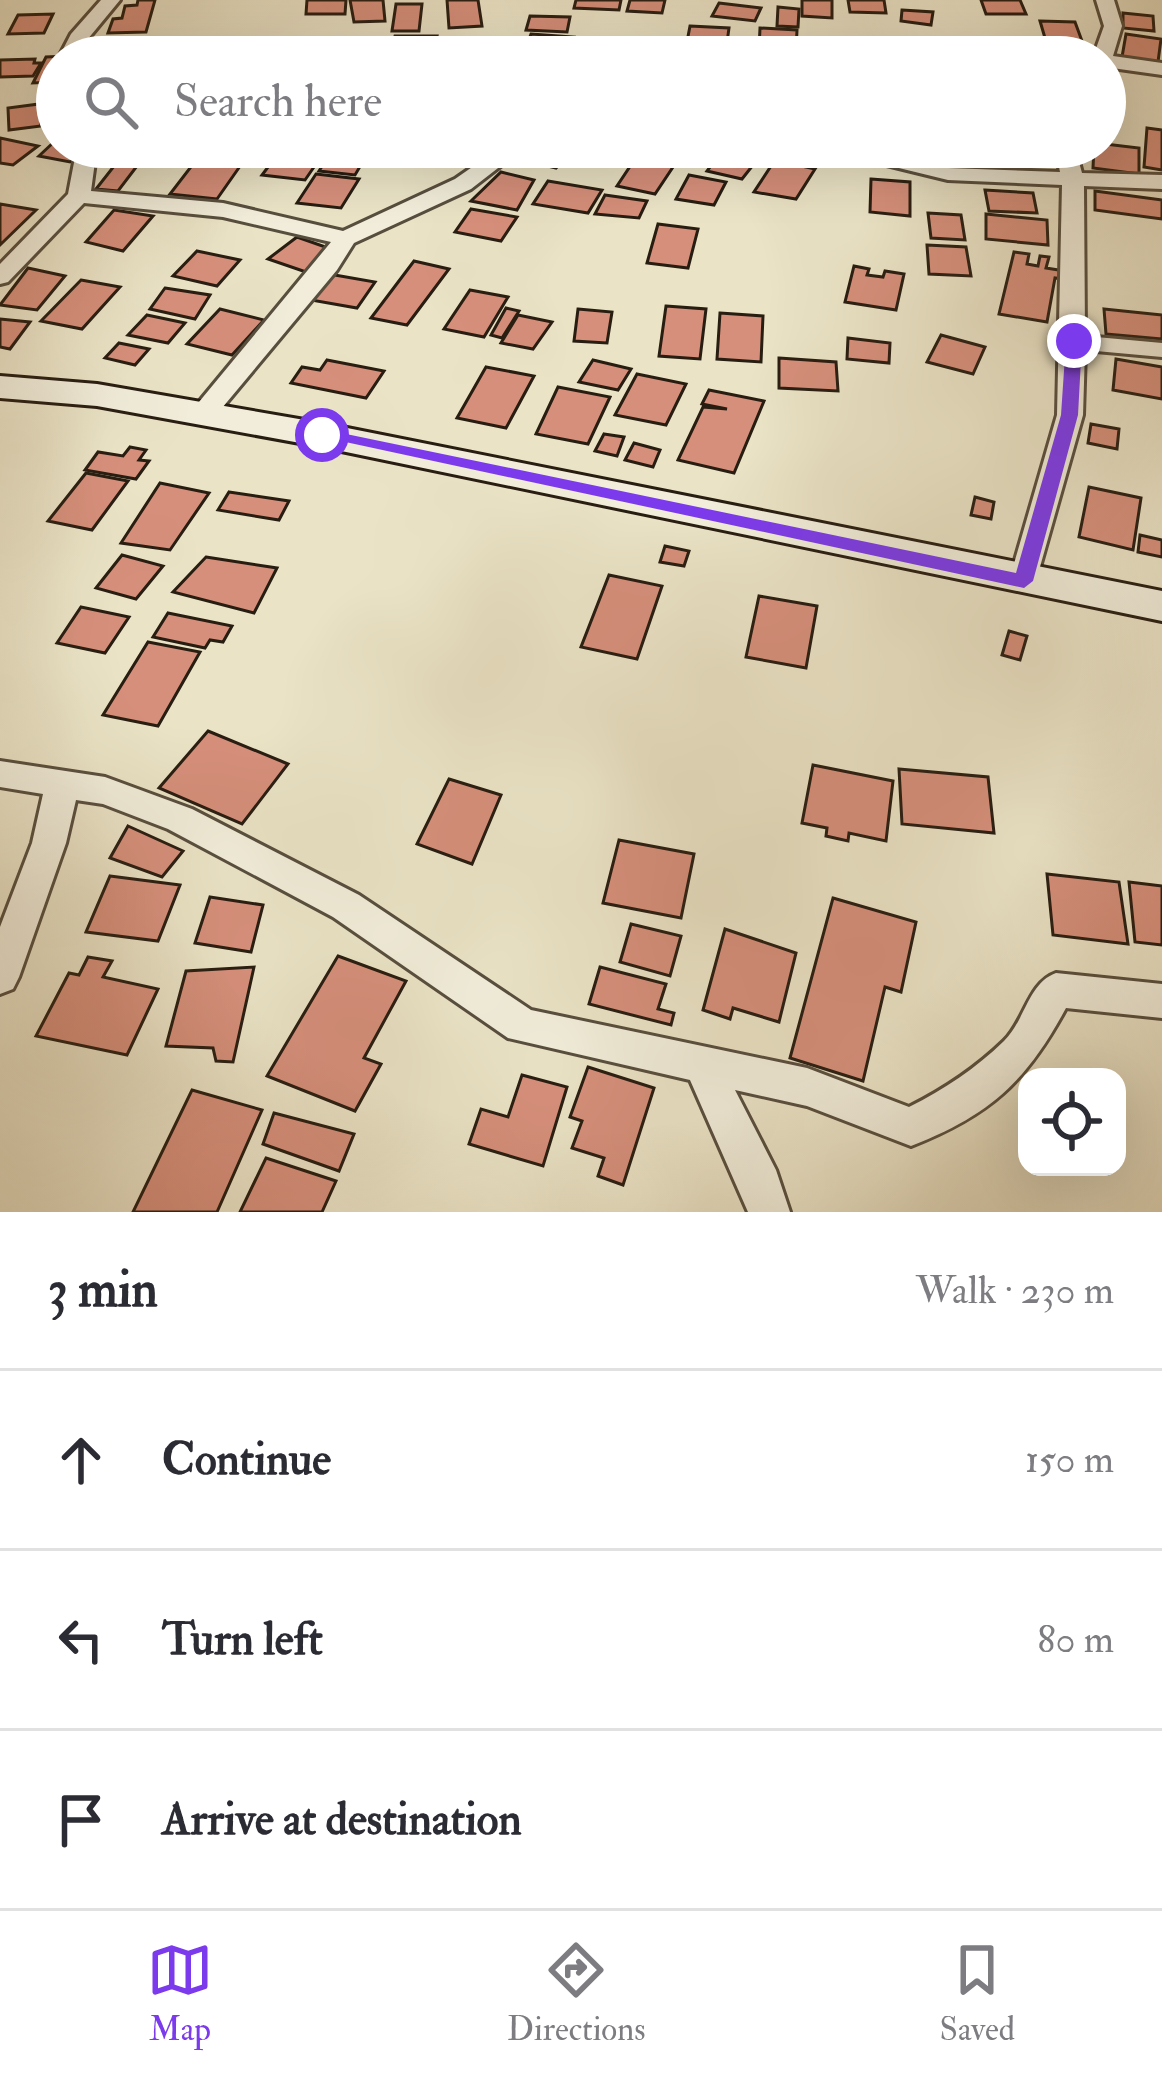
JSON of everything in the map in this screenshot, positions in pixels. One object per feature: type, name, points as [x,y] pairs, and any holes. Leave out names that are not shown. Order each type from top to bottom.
[{"type":"main road","points":[[0,387],[97,395],[203,414],[1162,606]]},
{"type":"street","points":[[80,36],[112,0]]},
{"type":"street","points":[[1105,0],[1113,26],[1110,36]]},
{"type":"street","points":[[1126,63],[1162,69]]},
{"type":"street","points":[[0,277],[79,196],[83,168]]},
{"type":"street","points":[[203,414],[329,265],[345,238],[463,184],[485,168]]},
{"type":"street","points":[[920,168],[948,174],[1162,182]]},
{"type":"street","points":[[1024,581],[1070,415],[1074,341],[1070,168]]},
{"type":"street","points":[[79,196],[223,210],[345,238]]},
{"type":"street","points":[[1074,341],[1162,350]]},
{"type":"street","points":[[0,774],[105,790],[180,819],[325,895],[522,1026],[807,1087],[910,1127],[970,1096],[1023,1049],[1056,990],[1162,1001]]},
{"type":"street","points":[[0,977],[49,843],[63,783]]},
{"type":"street","points":[[703,1066],[761,1185],[769,1212]]},
{"type":"building","points":[[138,0],[155,0],[146,32],[108,33],[113,19],[122,18],[125,6],[137,5]]},
{"type":"building","points":[[307,0],[346,0],[345,14],[306,14]]},
{"type":"building","points":[[350,0],[383,0],[385,21],[354,22]]},
{"type":"building","points":[[447,0],[478,0],[482,26],[449,28]]},
{"type":"building","points":[[576,0],[621,0],[619,10],[574,8]]},
{"type":"building","points":[[630,0],[665,0],[662,13],[627,11]]},
{"type":"building","points":[[802,0],[832,0],[832,18],[802,16]]},
{"type":"building","points":[[848,0],[884,0],[886,13],[850,12]]},
{"type":"building","points":[[981,0],[1020,0],[1026,14],[986,14]]},
{"type":"building","points":[[719,3],[761,8],[755,21],[712,16]]},
{"type":"building","points":[[396,4],[422,4],[419,31],[392,31]]},
{"type":"building","points":[[778,7],[799,9],[798,27],[777,26]]},
{"type":"building","points":[[902,10],[933,12],[931,25],[901,21]]},
{"type":"building","points":[[1123,13],[1153,16],[1154,31],[1123,28]]},
{"type":"building","points":[[53,14],[44,33],[8,34],[18,15]]},
{"type":"building","points":[[530,16],[570,17],[567,32],[526,30]]},
{"type":"building","points":[[1040,21],[1075,22],[1080,36],[1044,36]]},
{"type":"building","points":[[690,26],[729,28],[728,36],[688,36]]},
{"type":"building","points":[[760,28],[797,30],[797,36],[760,36]]},
{"type":"building","points":[[1126,36],[1161,39],[1158,62],[1126,58]]},
{"type":"building","points":[[35,59],[36,71],[33,76],[0,77],[0,60]]},
{"type":"building","points":[[36,104],[36,127],[9,130],[8,108]]},
{"type":"building","points":[[1147,128],[1162,130],[1162,170],[1144,167]]},
{"type":"building","points":[[0,138],[36,146],[13,165],[0,163]]},
{"type":"building","points":[[1126,146],[1139,148],[1139,174],[1093,168],[1126,168]]},
{"type":"building","points":[[112,168],[136,168],[118,191],[96,189]]},
{"type":"building","points":[[190,168],[239,168],[217,199],[170,194]]},
{"type":"building","points":[[267,168],[313,168],[305,180],[262,175]]},
{"type":"building","points":[[321,168],[359,168],[355,175]]},
{"type":"building","points":[[629,168],[672,168],[655,194],[617,186]]},
{"type":"building","points":[[709,168],[751,168],[742,179],[707,171]]},
{"type":"building","points":[[770,168],[815,169],[796,199],[754,192]]},
{"type":"building","points":[[501,172],[534,180],[517,210],[471,201]]},
{"type":"building","points":[[316,174],[359,179],[341,208],[297,203]]},
{"type":"building","points":[[689,175],[726,182],[714,205],[676,199]]},
{"type":"building","points":[[871,179],[910,182],[910,216],[870,212]]},
{"type":"building","points":[[548,181],[602,190],[588,213],[533,204]]},
{"type":"building","points":[[985,190],[1033,193],[1037,213],[989,211]]},
{"type":"building","points":[[1095,191],[1162,200],[1162,219],[1095,210]]},
{"type":"building","points":[[605,195],[647,201],[639,218],[595,214]]},
{"type":"building","points":[[0,204],[36,210],[0,245]]},
{"type":"building","points":[[471,209],[517,217],[501,241],[455,232]]},
{"type":"building","points":[[114,210],[153,216],[123,251],[86,242]]},
{"type":"building","points":[[928,213],[961,215],[965,240],[931,238]]},
{"type":"building","points":[[986,214],[1047,220],[1048,245],[986,239]]},
{"type":"building","points":[[658,224],[698,229],[688,268],[647,263]]},
{"type":"building","points":[[297,237],[334,250],[306,272],[268,259]]},
{"type":"building","points":[[927,245],[966,247],[971,276],[929,274]]},
{"type":"building","points":[[197,251],[240,260],[217,286],[173,276]]},
{"type":"building","points":[[1014,252],[1029,254],[1027,264],[1038,266],[1040,256],[1049,257],[1046,268],[1065,271],[1064,279],[1055,278],[1047,322],[999,314]]},
{"type":"building","points":[[414,261],[449,269],[407,325],[371,318]]},
{"type":"building","points":[[854,266],[869,269],[867,275],[904,274],[896,310],[845,302]]},
{"type":"building","points":[[28,268],[65,276],[37,310],[0,305]]},
{"type":"building","points":[[329,274],[375,282],[357,308],[311,300]]},
{"type":"building","points":[[81,280],[120,287],[82,329],[41,321]]},
{"type":"building","points":[[165,288],[210,295],[195,319],[150,309]]},
{"type":"building","points":[[470,290],[508,297],[484,337],[444,329]]},
{"type":"building","points":[[666,306],[706,309],[700,359],[659,356]]},
{"type":"building","points":[[506,308],[519,311],[502,338],[491,335]]},
{"type":"building","points":[[220,309],[264,320],[232,355],[187,344]]},
{"type":"building","points":[[578,309],[612,312],[607,343],[574,341]]},
{"type":"building","points":[[1104,309],[1162,315],[1162,339],[1106,334]]},
{"type":"building","points":[[720,313],[763,316],[761,362],[717,359]]},
{"type":"building","points":[[147,315],[185,323],[168,343],[128,335]]},
{"type":"building","points":[[518,315],[552,322],[533,349],[501,343]]},
{"type":"building","points":[[0,319],[30,322],[10,349],[0,347]]},
{"type":"building","points":[[941,335],[985,347],[973,374],[927,362]]},
{"type":"building","points":[[848,338],[890,343],[889,363],[847,359]]},
{"type":"building","points":[[119,343],[149,349],[135,365],[105,358]]},
{"type":"building","points":[[779,358],[836,362],[838,391],[779,388]]},
{"type":"building","points":[[1116,359],[1162,367],[1162,399],[1113,390]]},
{"type":"building","points":[[327,360],[384,371],[366,398],[291,383],[302,367],[320,370]]},
{"type":"building","points":[[593,360],[631,369],[618,390],[579,382]]},
{"type":"building","points":[[486,367],[534,376],[506,428],[457,418]]},
{"type":"building","points":[[637,374],[686,384],[666,425],[615,415]]},
{"type":"building","points":[[558,387],[610,397],[588,444],[536,434]]},
{"type":"building","points":[[709,390],[764,401],[734,473],[678,460],[703,407],[727,409],[702,404]]},
{"type":"building","points":[[1091,424],[1119,429],[1117,449],[1088,443]]},
{"type":"building","points":[[604,434],[624,437],[617,456],[595,451]]},
{"type":"building","points":[[634,443],[660,450],[653,467],[625,460]]},
{"type":"building","points":[[130,447],[146,450],[139,460],[149,461],[136,479],[85,470],[98,452],[123,456]]},
{"type":"building","points":[[86,473],[128,481],[92,530],[48,521]]},
{"type":"building","points":[[160,483],[209,493],[170,550],[121,543]]},
{"type":"building","points":[[1089,487],[1141,498],[1133,550],[1079,537]]},
{"type":"building","points":[[229,492],[289,501],[279,520],[218,510]]},
{"type":"building","points":[[975,497],[994,502],[991,519],[971,515]]},
{"type":"building","points":[[1140,535],[1162,540],[1162,557],[1138,552]]},
{"type":"building","points":[[665,546],[689,551],[684,566],[660,562]]},
{"type":"building","points":[[122,555],[163,566],[136,599],[96,588]]},
{"type":"building","points":[[206,557],[277,568],[254,613],[173,592]]},
{"type":"building","points":[[609,575],[662,586],[637,659],[581,647]]},
{"type":"building","points":[[759,596],[817,606],[806,668],[746,657]]},
{"type":"building","points":[[81,607],[129,617],[105,653],[57,643]]},
{"type":"building","points":[[168,613],[232,626],[223,642],[210,640],[205,648],[153,637]]},
{"type":"building","points":[[1009,631],[1027,636],[1020,660],[1002,655]]},
{"type":"building","points":[[148,642],[200,652],[158,726],[103,715]]},
{"type":"building","points":[[208,731],[288,764],[242,824],[159,788]]},
{"type":"building","points":[[813,765],[893,781],[886,841],[849,833],[848,841],[826,836],[827,828],[802,823]]},
{"type":"building","points":[[899,769],[988,777],[994,833],[902,824]]},
{"type":"building","points":[[449,779],[501,795],[472,864],[417,844]]},
{"type":"building","points":[[128,826],[183,851],[162,877],[110,858]]},
{"type":"building","points":[[619,840],[694,854],[681,918],[603,903]]},
{"type":"building","points":[[1047,874],[1119,882],[1128,944],[1053,935]]},
{"type":"building","points":[[110,876],[180,885],[158,941],[86,932]]},
{"type":"building","points":[[1129,882],[1162,886],[1162,945],[1135,942]]},
{"type":"building","points":[[210,897],[263,905],[251,952],[195,943]]},
{"type":"building","points":[[833,898],[916,922],[901,992],[885,987],[863,1081],[790,1058]]},
{"type":"building","points":[[631,924],[681,936],[670,976],[620,962]]},
{"type":"building","points":[[725,929],[796,953],[779,1022],[733,1008],[730,1019],[703,1010]]},
{"type":"building","points":[[338,956],[406,981],[364,1058],[381,1064],[355,1111],[267,1076]]},
{"type":"building","points":[[88,957],[112,961],[103,977],[158,989],[127,1055],[36,1036],[69,973],[79,975]]},
{"type":"building","points":[[254,967],[233,1062],[216,1061],[213,1048],[166,1046],[186,971]]},
{"type":"building","points":[[600,967],[666,984],[658,1009],[674,1013],[671,1025],[589,1004]]},
{"type":"building","points":[[588,1067],[654,1088],[623,1185],[598,1176],[604,1158],[572,1148],[582,1121],[570,1117]]},
{"type":"building","points":[[522,1075],[567,1087],[543,1166],[469,1144],[481,1109],[508,1117]]},
{"type":"building","points":[[192,1090],[262,1110],[217,1212],[133,1212]]},
{"type":"building","points":[[274,1113],[354,1134],[339,1171],[263,1144]]},
{"type":"building","points":[[266,1158],[336,1181],[322,1212],[240,1212]]},
{"type":"route","points":[[322,435],[1024,581],[1070,415],[1074,341]]}]
